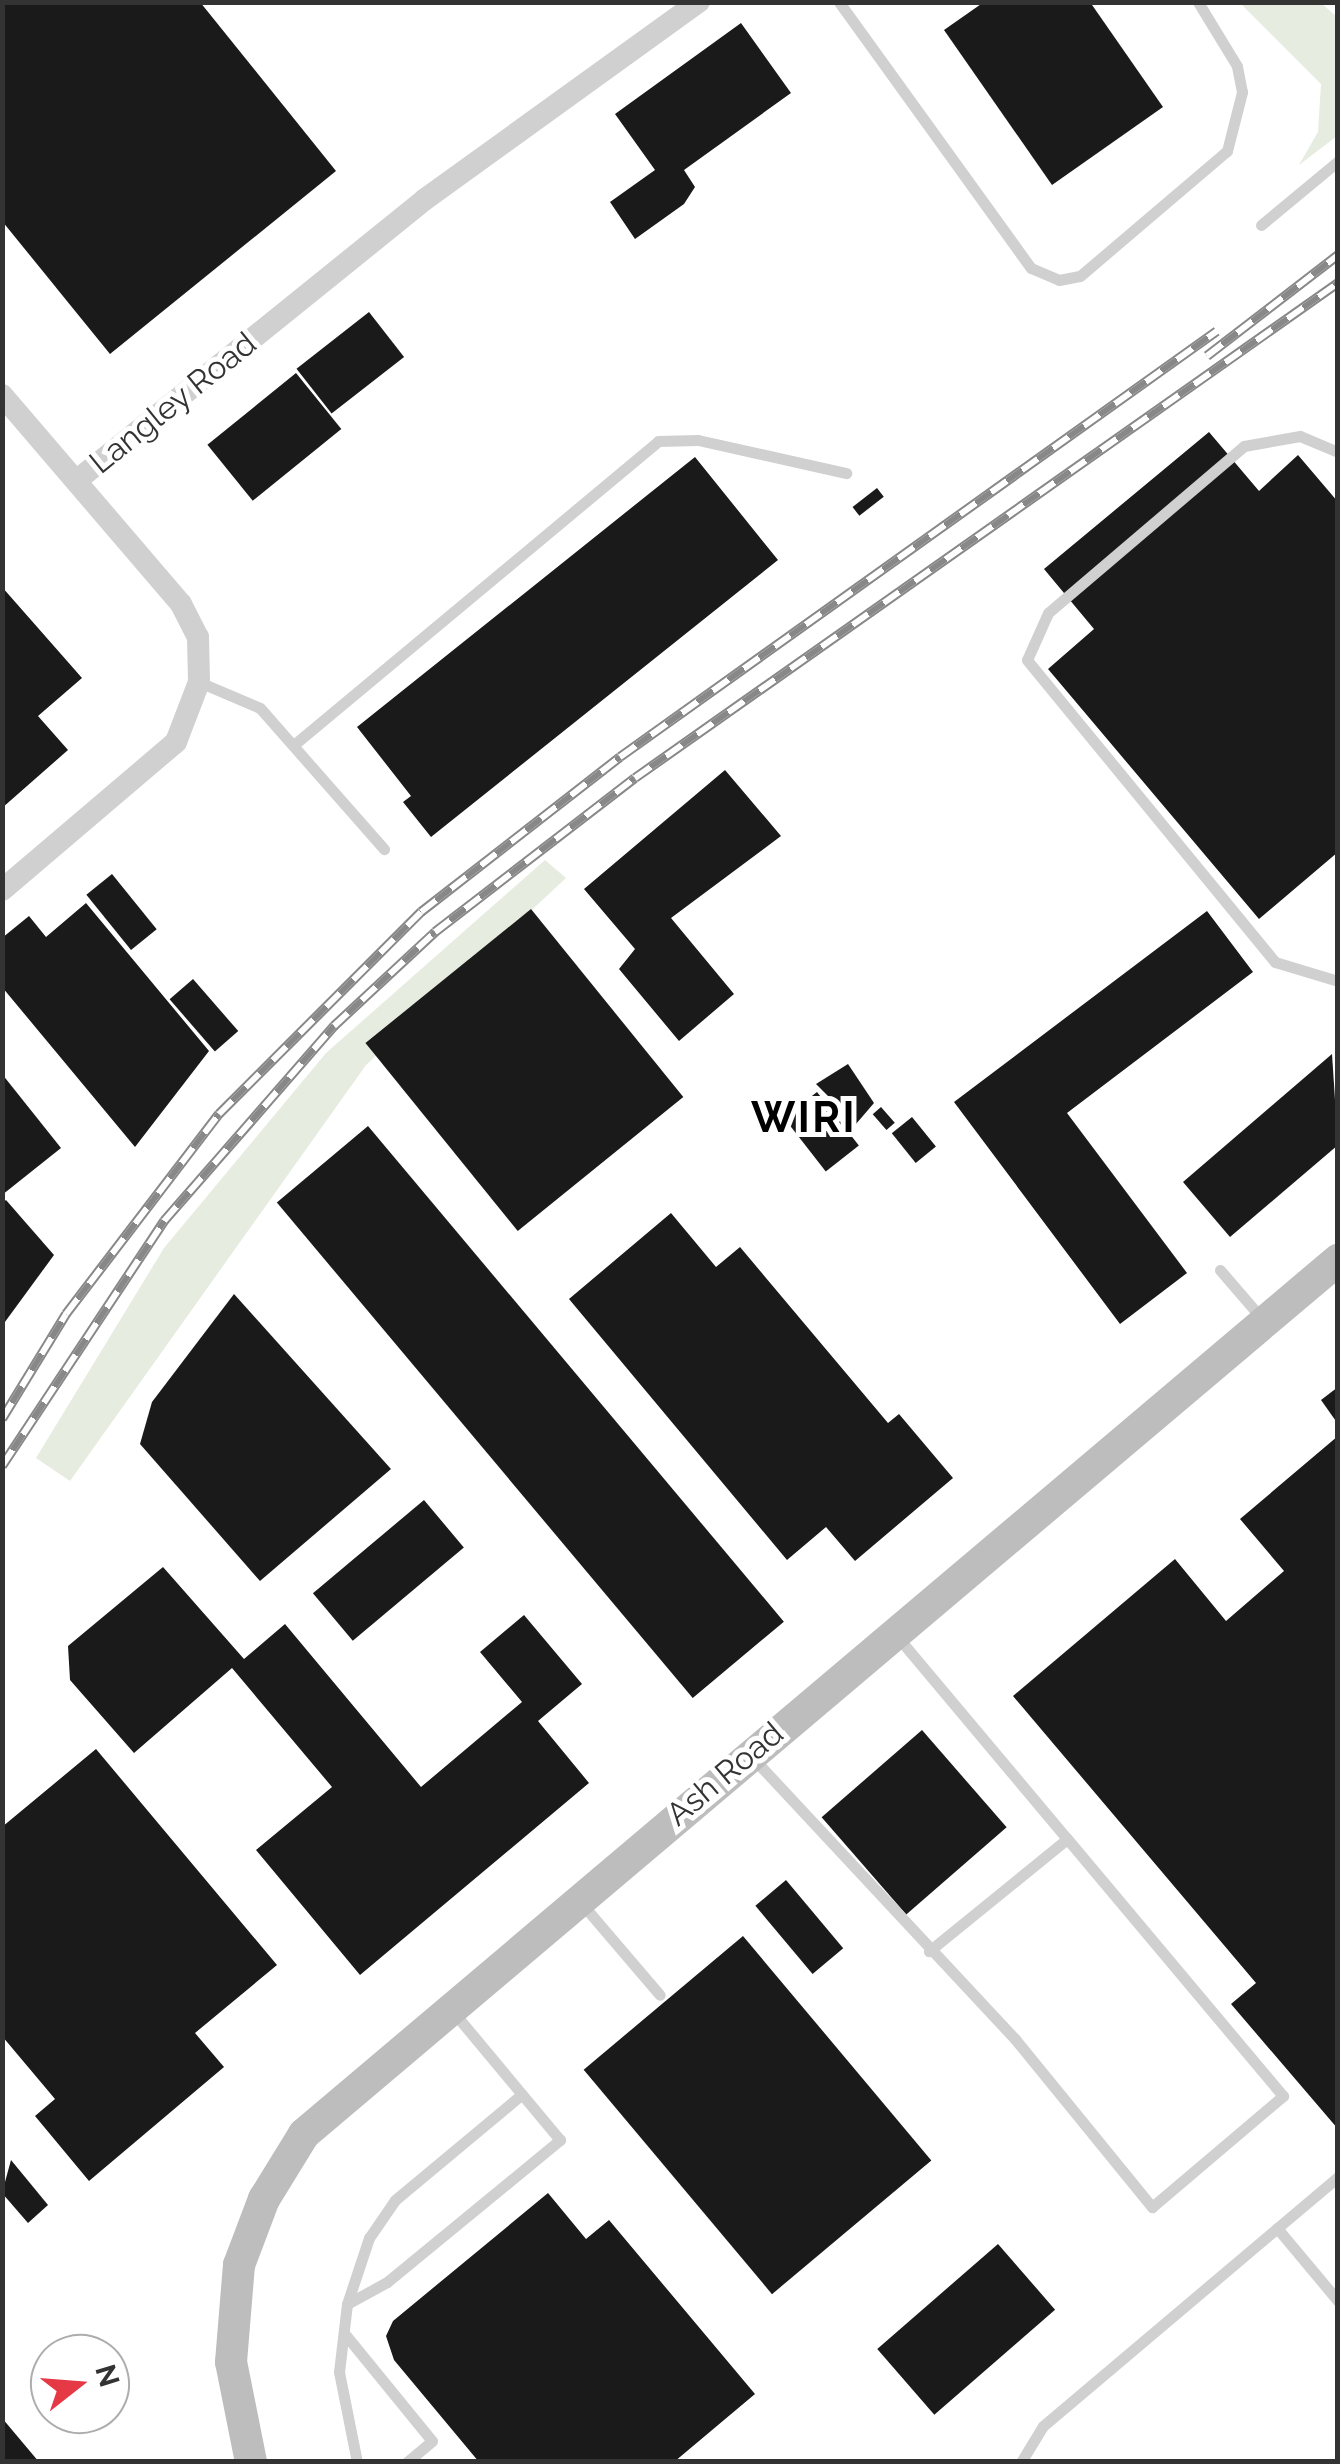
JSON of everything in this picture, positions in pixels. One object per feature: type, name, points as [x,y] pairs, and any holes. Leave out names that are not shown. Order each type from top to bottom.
[{"type":"main road","name":"Ash Road","points":[[250,2462],[231,2362],[239,2265],[282,2164],[330,2106],[1338,1260]]},
{"type":"street","name":"Langley Road","points":[[2,890],[176,742],[200,682],[198,637],[181,604],[76,481],[424,200],[700,2]]},
{"type":"street","points":[[2,395],[76,481]]},
{"type":"lane","points":[[838,2],[1031,268],[1059,280],[1080,276],[1227,151],[1242,92],[1237,66],[1198,2]]},
{"type":"lane","points":[[1262,225],[1338,160]]},
{"type":"lane","points":[[1338,452],[1300,436],[1244,446],[1048,612],[1027,660],[1275,962],[1338,982]]},
{"type":"lane","points":[[296,744],[658,442],[698,440],[846,473]]},
{"type":"lane","points":[[200,682],[244,698],[296,744],[384,849]]},
{"type":"lane","points":[[1220,1270],[1264,1321]]},
{"type":"lane","points":[[749,1754],[929,1952],[1015,2039],[1152,2207],[1283,2096],[894,1632]]},
{"type":"lane","points":[[929,1952],[1067,1839]]},
{"type":"lane","points":[[577,1898],[660,1994]]},
{"type":"lane","points":[[347,2304],[387,2282],[560,2140],[448,2006]]},
{"type":"lane","points":[[356,2462],[339,2372],[347,2304],[369,2238],[396,2200],[522,2094]]},
{"type":"lane","points":[[1020,2462],[1043,2426],[1338,2177]]},
{"type":"lane","points":[[1278,2228],[1338,2301]]},
{"type":"lane","points":[[344,2332],[432,2442],[408,2462]]},
{"type":"shaded area","points":[[1240,3],[1321,3],[1337,17],[1337,136],[1299,165],[1318,132],[1321,84]]},
{"type":"shaded area","points":[[545,860],[566,878],[366,1065],[70,1481],[36,1458],[164,1248],[326,1053]]},
{"type":"building","points":[[2,2],[200,2],[336,171],[110,354],[2,221]]},
{"type":"building","points":[[984,2],[1090,2],[1163,107],[1052,185],[944,30]]},
{"type":"building","points":[[741,23],[791,93],[684,170],[695,187],[684,204],[635,239],[610,202],[655,170],[615,114]]},
{"type":"building","points":[[369,312],[404,357],[332,414],[297,369]]},
{"type":"building","points":[[296,373],[341,429],[253,501],[207,445]]},
{"type":"building","points":[[1209,432],[1259,491],[1298,455],[1338,502],[1338,852],[1259,919],[1048,669],[1094,629],[1044,569]]},
{"type":"building","points":[[695,457],[778,560],[431,837],[403,802],[411,796],[357,727]]},
{"type":"building","points":[[877,488],[884,497],[859,516],[853,507]]},
{"type":"building","points":[[2,587],[82,678],[38,716],[68,750],[2,808]]},
{"type":"building","points":[[725,770],[781,836],[671,918],[734,994],[679,1041],[619,969],[635,949],[584,889]]},
{"type":"building","points":[[112,874],[157,929],[131,950],[86,895]]},
{"type":"building","points":[[86,903],[209,1051],[135,1147],[2,987],[2,938],[29,916],[46,937]]},
{"type":"building","points":[[531,909],[683,1097],[518,1231],[365,1043]]},
{"type":"building","points":[[1207,911],[1253,972],[1067,1113],[1187,1273],[1120,1324],[954,1102]]},
{"type":"building","points":[[193,979],[238,1031],[215,1051],[170,999]]},
{"type":"building","points":[[1332,1054],[1338,1145],[1230,1237],[1183,1182]]},
{"type":"building","points":[[848,1064],[874,1103],[856,1124],[816,1084]]},
{"type":"building","points":[[2,1074],[61,1148],[2,1195]]},
{"type":"building","points":[[817,1092],[859,1146],[826,1171],[784,1118]]},
{"type":"building","points":[[881,1107],[895,1123],[886,1130],[873,1114]]},
{"type":"building","points":[[912,1117],[936,1147],[916,1163],[892,1133]]},
{"type":"building","points":[[368,1126],[784,1622],[693,1698],[277,1202]]},
{"type":"building","points":[[6,1200],[54,1255],[2,1326],[2,1203]]},
{"type":"building","points":[[671,1213],[716,1267],[740,1247],[888,1423],[899,1414],[953,1478],[855,1561],[826,1527],[787,1560],[569,1299]]},
{"type":"building","points":[[234,1294],[391,1469],[260,1581],[140,1444],[152,1402]]},
{"type":"building","points":[[1338,1387],[1338,1424],[1321,1400]]},
{"type":"building","points":[[1338,1436],[1338,2129],[1231,2004],[1256,1983],[1013,1696],[1175,1559],[1226,1621],[1284,1571],[1240,1519]]},
{"type":"building","points":[[424,1500],[464,1547],[353,1641],[313,1593]]},
{"type":"building","points":[[163,1567],[244,1659],[285,1624],[421,1787],[522,1702],[480,1652],[524,1615],[582,1684],[538,1721],[589,1783],[360,1975],[256,1850],[332,1787],[232,1668],[134,1753],[70,1680],[68,1646]]},
{"type":"building","points":[[922,1730],[1007,1827],[906,1915],[822,1817]]},
{"type":"building","points":[[96,1749],[277,1965],[195,2033],[224,2067],[89,2181],[35,2116],[55,2099],[2,2036],[2,1827]]},
{"type":"building","points":[[786,1880],[843,1948],[813,1974],[755,1906]]},
{"type":"building","points":[[743,1936],[931,2160],[772,2294],[584,2070]]},
{"type":"building","points":[[11,2160],[48,2205],[28,2223],[2,2193]]},
{"type":"building","points":[[548,2193],[586,2239],[609,2220],[755,2394],[674,2462],[479,2462],[394,2360],[386,2336],[393,2321]]},
{"type":"building","points":[[998,2244],[1055,2310],[934,2415],[877,2349]]},
{"type":"building","points":[[2,2418],[39,2462],[2,2462]]},
{"type":"railway","points":[[1207,356],[1338,255]]},
{"type":"railway","points":[[2,1466],[164,1221],[334,1026],[435,932],[635,778],[1338,283]]},
{"type":"railway","points":[[2,1419],[66,1314],[219,1114],[421,912],[620,757],[1217,331]]},
{"type":"district","name":"WIRI","points":[[804,1118]]}]
